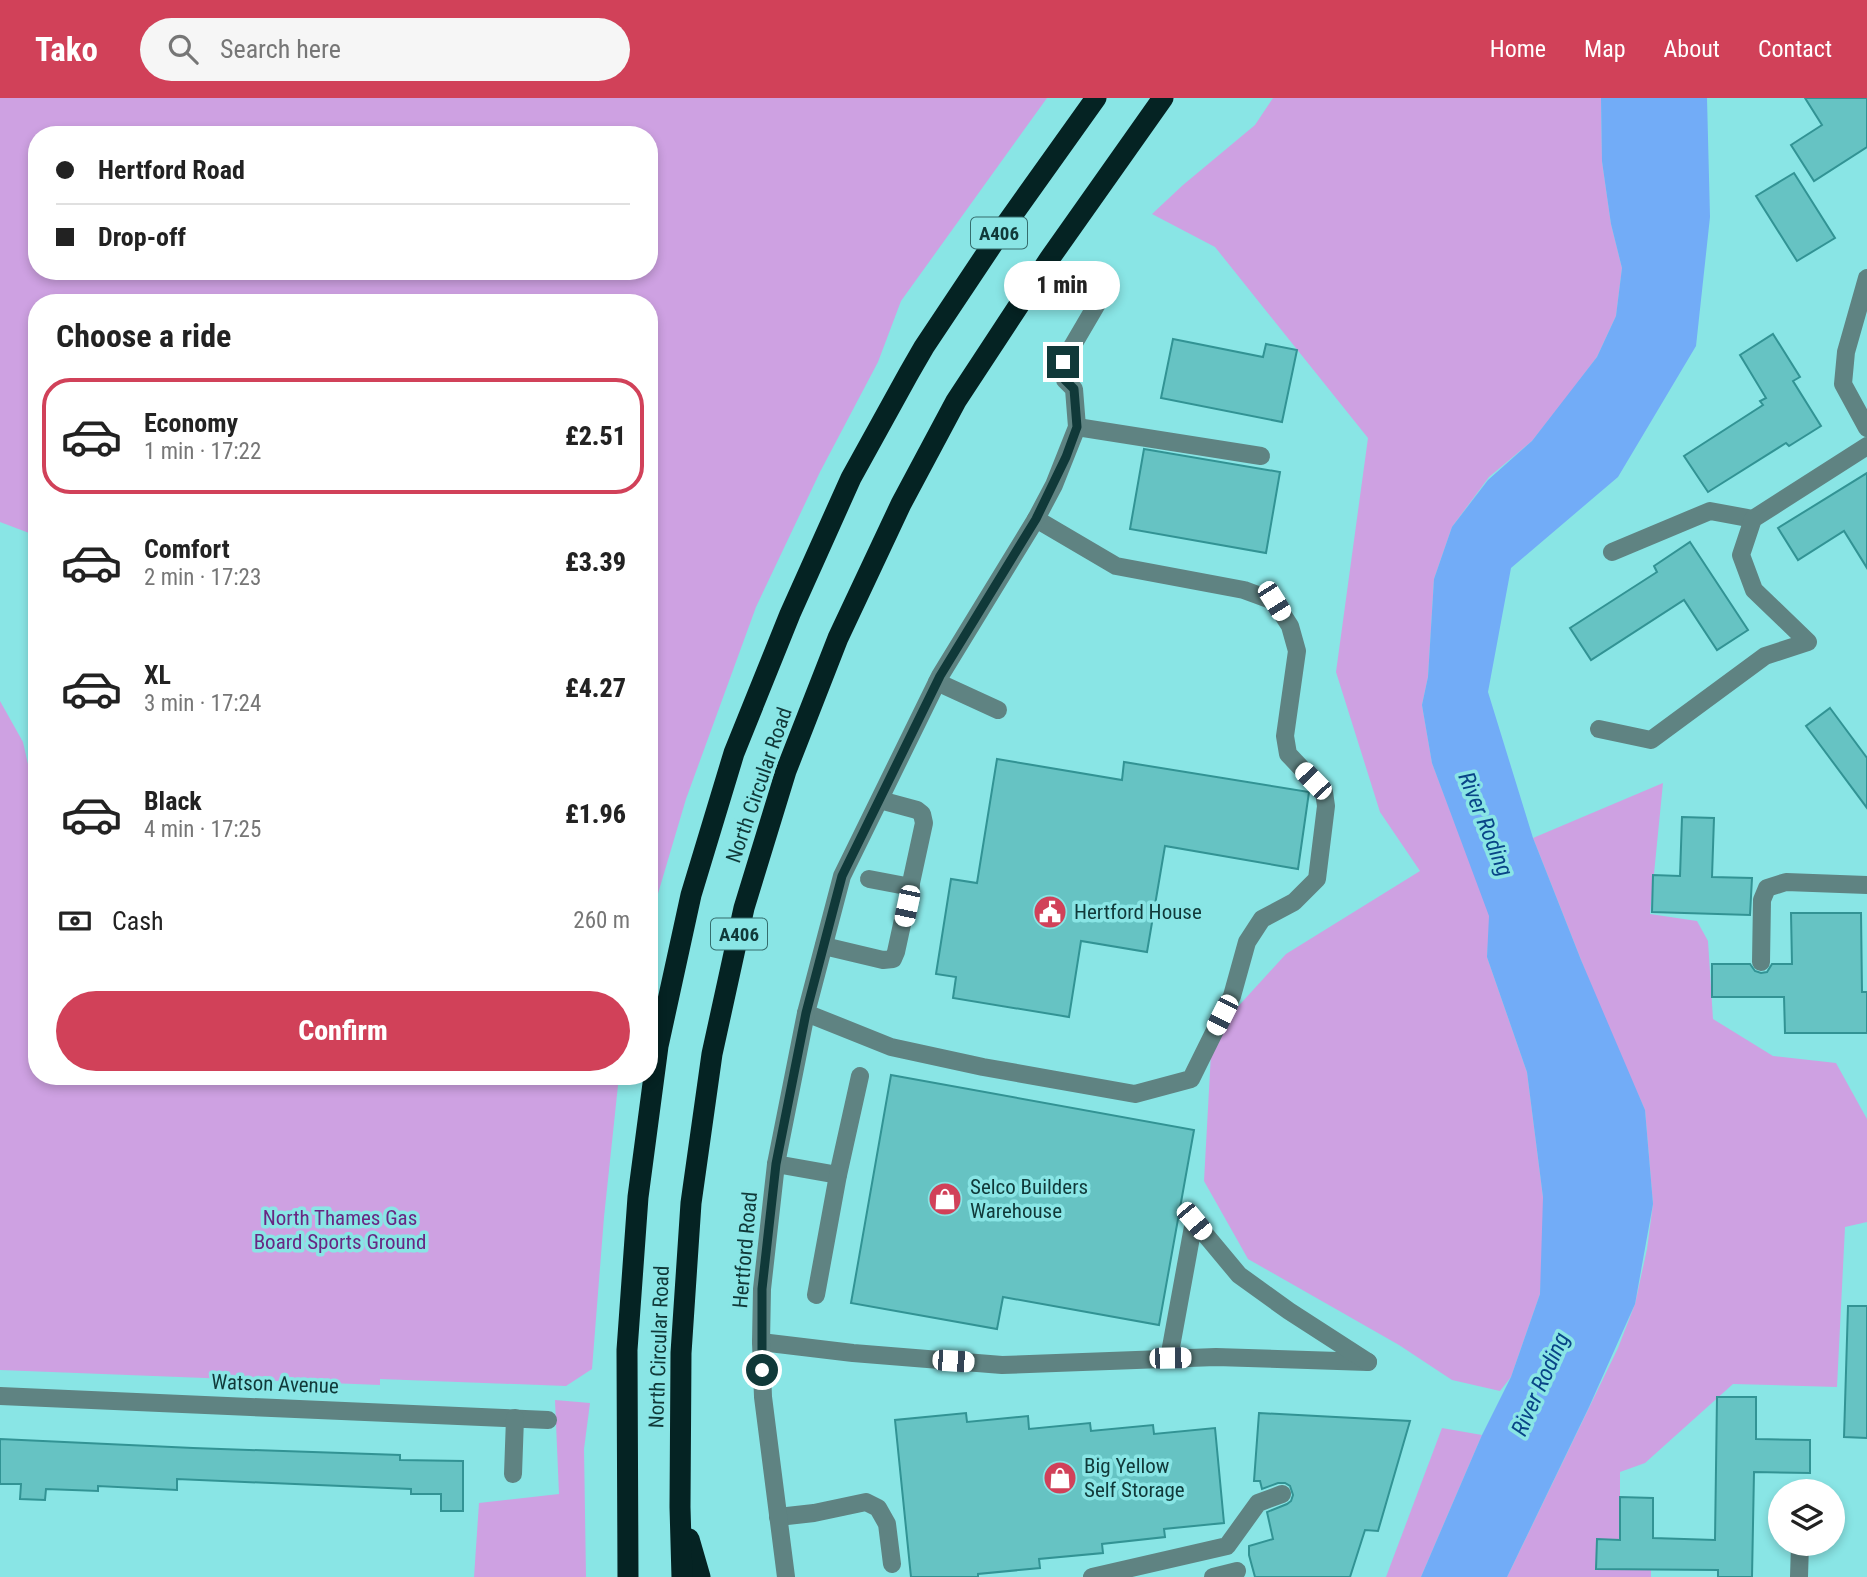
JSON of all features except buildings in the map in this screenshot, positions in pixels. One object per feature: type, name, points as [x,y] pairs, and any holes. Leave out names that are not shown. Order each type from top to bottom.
[{"type":"highway","name":"North Circular Road","points":[[658,1046],[691,895],[734,753],[790,614],[851,478],[924,347],[1004,227],[1096,98]]},
{"type":"highway","name":"North Circular Road","points":[[682,1577],[681,1353],[691,1203],[712,1054],[744,908],[786,771],[838,638],[901,504],[956,401],[1050,258],[1163,98]]},
{"type":"highway","name":"North Circular Road","points":[[628,1577],[627,1350],[638,1197],[653,1085]]},
{"type":"highway","name":"A406","points":[[680,1507],[700,1577]]},
{"type":"street","points":[[1867,278],[1846,352],[1843,384],[1867,429]]},
{"type":"street","points":[[1104,292],[1063,362],[1065,380],[1074,389],[1077,427],[1261,456]]},
{"type":"street","name":"Hertford Road","points":[[786,1577],[763,1397],[762,1289],[776,1164],[806,1013],[842,876],[937,682],[1054,485],[1077,427]]},
{"type":"street","points":[[1599,729],[1651,740],[1765,656],[1808,642],[1754,590],[1741,555],[1753,519],[1867,446]]},
{"type":"street","points":[[1612,552],[1710,511],[1753,519]]},
{"type":"street","points":[[806,1013],[891,1047],[983,1067],[1135,1094],[1191,1079],[1232,996],[1247,942],[1262,919],[1294,902],[1317,879],[1326,806],[1324,792],[1288,754],[1285,736],[1297,651],[1290,626],[1274,601],[1244,590],[1116,566],[1036,519]]},
{"type":"street","points":[[937,682],[998,710]]},
{"type":"street","points":[[824,946],[883,960],[893,959],[899,944],[924,823],[922,814],[910,807],[880,800]]},
{"type":"street","points":[[869,879],[911,887]]},
{"type":"street","points":[[1761,962],[1762,900],[1767,888],[1786,882],[1867,885]]},
{"type":"street","points":[[816,1295],[860,1076]]},
{"type":"street","points":[[776,1164],[838,1175]]},
{"type":"street","points":[[761,1342],[853,1353],[1002,1364],[1216,1357],[1368,1363],[1238,1275],[1194,1221],[1170,1358]]},
{"type":"street","name":"Watson Avenue","points":[[0,1396],[548,1420]]},
{"type":"street","points":[[513,1474],[515,1418]]},
{"type":"street","points":[[1092,1577],[1116,1575],[1227,1546],[1258,1503],[1283,1494]]},
{"type":"street","points":[[778,1517],[866,1503],[878,1508],[887,1524],[892,1564]]},
{"type":"street","points":[[1799,1577],[1800,1556]]},
{"type":"street","points":[[1213,1577],[1237,1571]]},
{"type":"green space","points":[[0,98],[1047,98],[901,301],[878,362],[820,472],[756,607],[686,799],[658,894],[658,294],[28,294],[28,533],[0,522]]},
{"type":"green space","points":[[1273,98],[1601,98],[1602,161],[1611,224],[1622,268],[1616,316],[1597,357],[1566,398],[1532,441],[1489,477],[1452,527],[1434,579],[1428,677],[1422,705],[1432,763],[1490,916],[1487,957],[1527,1072],[1543,1197],[1540,1294],[1511,1377],[1500,1391],[1452,1380],[1399,1345],[1248,1259],[1204,1181],[1212,1035],[1286,954],[1420,871],[1380,812],[1336,672],[1368,438],[1215,247],[1152,214],[1255,125]]},
{"type":"green space","name":"North Thames Gas Board Sports Ground","points":[[0,701],[23,742],[28,764],[28,1085],[618,1085],[592,1369],[566,1386],[380,1379],[380,1385],[0,1370]]},
{"type":"green space","points":[[1663,783],[1650,914],[1697,921],[1708,941],[1713,1019],[1773,1056],[1836,1063],[1867,1119],[1867,1222],[1845,1227],[1837,1387],[1733,1384],[1645,1463],[1620,1472],[1620,1540],[1597,1540],[1596,1568],[1651,1569],[1651,1577],[1507,1577],[1618,1348],[1635,1304],[1653,1204],[1645,1110],[1603,1016],[1533,838]]},
{"type":"green space","points":[[555,1400],[590,1403],[584,1449],[586,1577],[474,1577],[479,1503],[559,1494]]},
{"type":"green space","points":[[1442,1428],[1482,1435],[1421,1577],[1386,1577]]},
{"type":"water","name":"River Roding","points":[[1601,98],[1707,98],[1710,217],[1696,346],[1618,477],[1511,568],[1488,692],[1533,838],[1645,1110],[1653,1204],[1635,1304],[1507,1577],[1421,1577],[1482,1435],[1511,1377],[1540,1294],[1543,1197],[1527,1072],[1487,957],[1489,916],[1432,763],[1422,705],[1428,677],[1434,579],[1452,527],[1488,480],[1532,441],[1597,357],[1616,316],[1622,268],[1611,224],[1602,161]]},
{"type":"place","name":"Hertford House","points":[[1050,912]]},
{"type":"place","name":"Selco Builders Warehouse","points":[[945,1199]]},
{"type":"place","name":"Big Yellow Self Storage","points":[[1060,1478]]},
{"type":"route","points":[[762,1370],[762,1289],[776,1164],[806,1013],[842,876],[940,676],[1054,485],[1077,427],[1074,389],[1065,380],[1063,362]]}]
